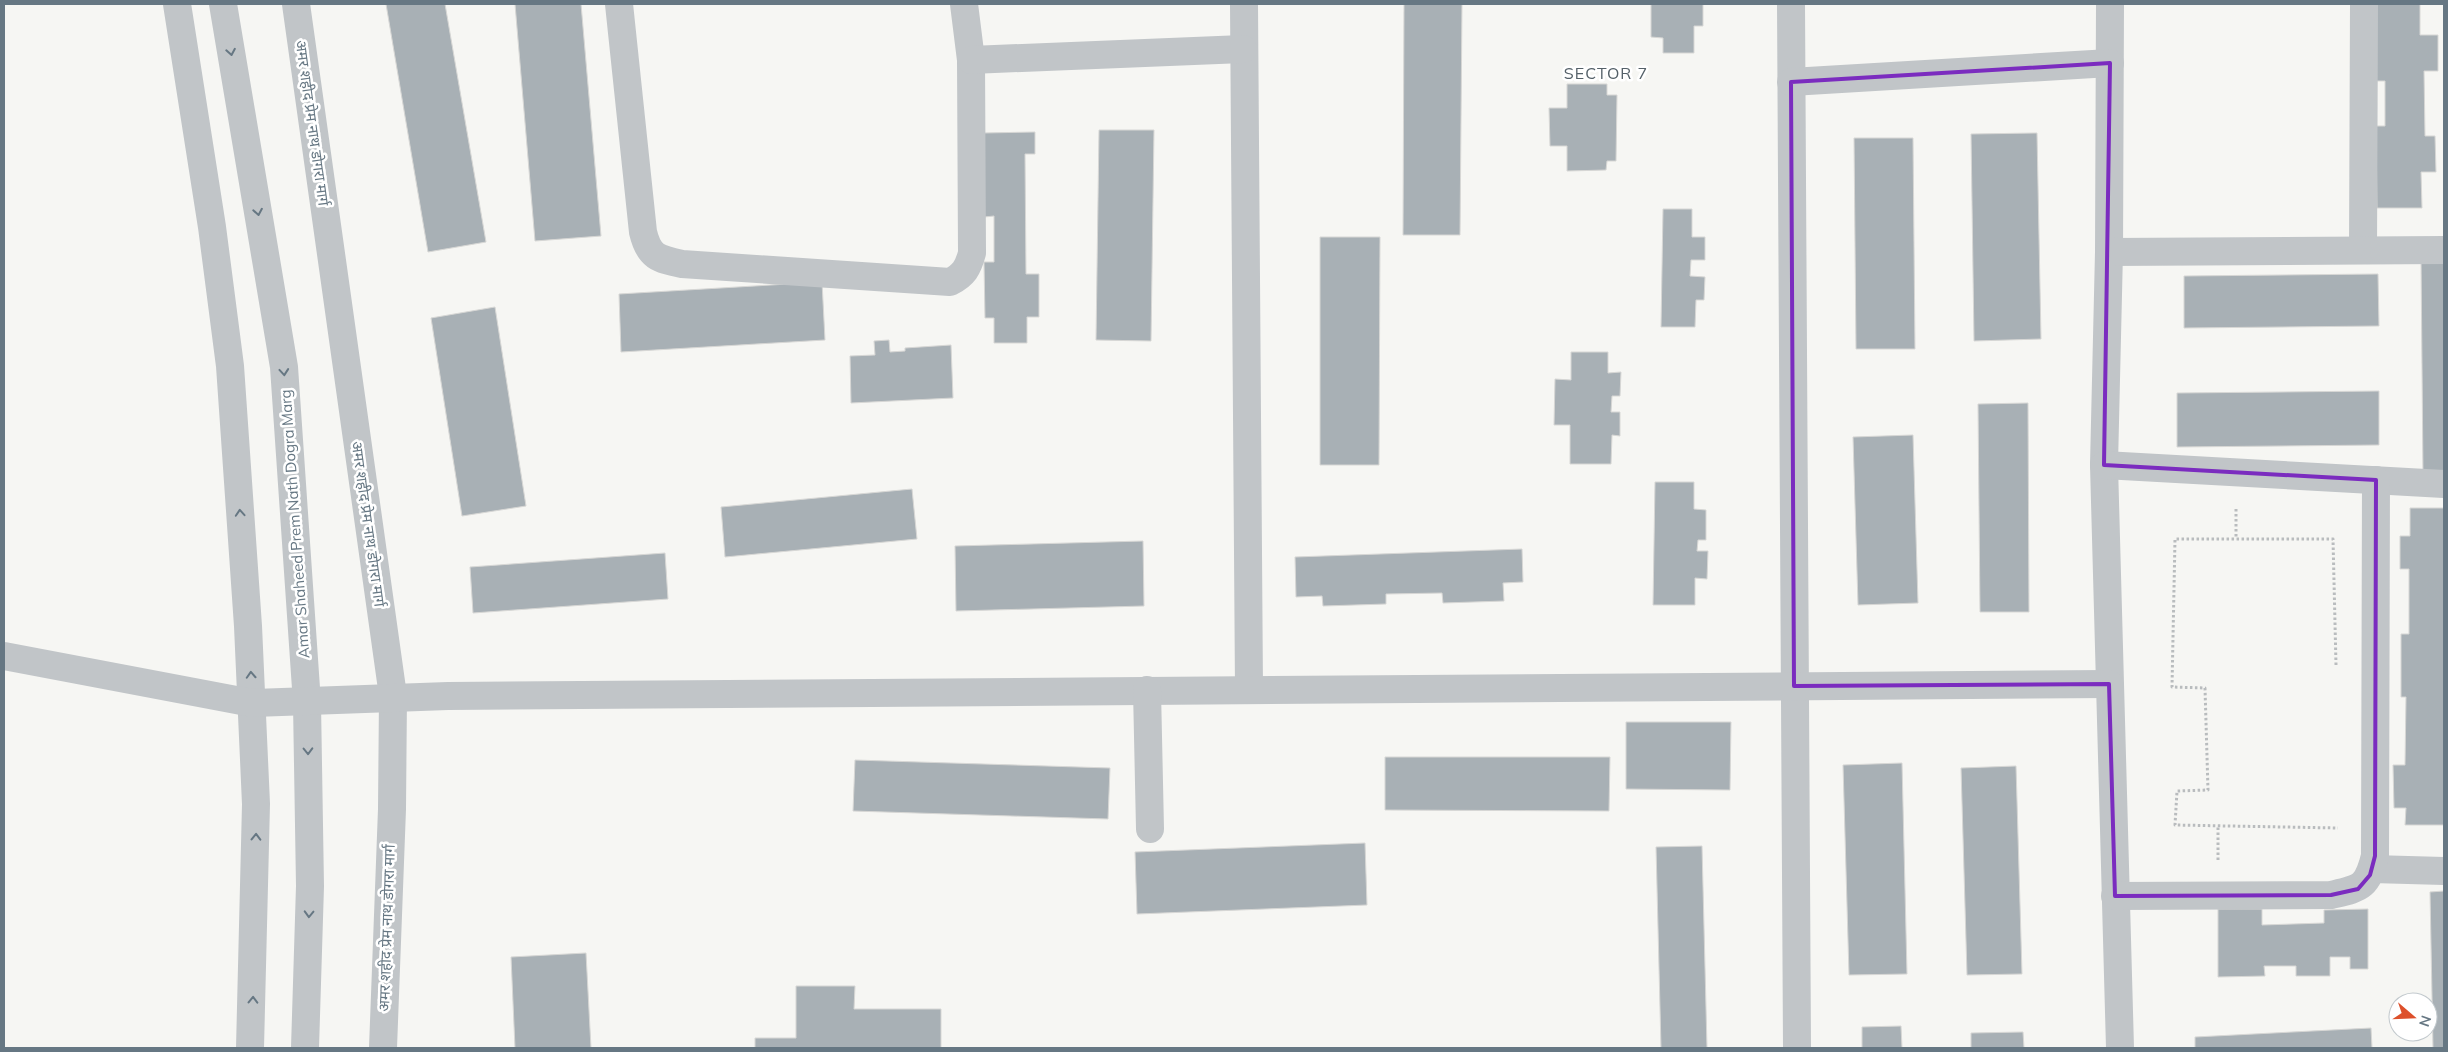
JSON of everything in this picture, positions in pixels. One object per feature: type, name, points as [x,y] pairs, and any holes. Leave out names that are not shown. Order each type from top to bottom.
[{"type":"street","points":[[177,4],[212,227],[230,366],[252,703],[256,804],[250,1048]]},
{"type":"street","name":"Amar Shaheed Prem Nath Dogra Marg","points":[[223,4],[284,368],[307,702],[310,886],[304,1048]]},
{"type":"street","name":"अमर शहीद प्रेम नाथ डोगरा मार्ग","points":[[296,4],[392,696],[392,809],[383,1048]]},
{"type":"street","points":[[619,4],[643,232],[650,252],[662,260],[682,264],[950,282],[961,276],[969,267],[972,253],[971,60],[964,4]]},
{"type":"street","points":[[1244,4],[1249,689]]},
{"type":"street","points":[[1790,4],[1797,1048]]},
{"type":"street","points":[[2110,4],[2109,252],[2104,465],[2120,1048]]},
{"type":"street","points":[[2363,249],[2364,4]]},
{"type":"street","points":[[971,60],[1243,49]]},
{"type":"street","points":[[1791,82],[2110,63]]},
{"type":"street","points":[[2109,252],[2444,250]]},
{"type":"street","points":[[2104,465],[2444,484]]},
{"type":"street","points":[[2115,896],[2330,895],[2358,889],[2370,875],[2375,856],[2376,480]]},
{"type":"street","points":[[4,656],[252,703],[307,702],[392,696],[2109,684]]},
{"type":"street","points":[[1147,690],[1150,829]]},
{"type":"street","points":[[2372,869],[2444,871]]},
{"type":"path","points":[[2341,818],[2341,828],[2175,825],[2177,791],[2208,790],[2205,688],[2172,687],[2174,539],[2333,539],[2337,680],[2376,680]]},
{"type":"highlighted area","points":[[2110,63],[2104,465],[2376,480],[2375,856],[2370,875],[2358,889],[2331,895],[2115,896],[2109,684],[1794,686],[1791,82]]},
{"type":"building","points":[[386,4],[445,4],[486,242],[428,252]]},
{"type":"building","points":[[515,4],[581,4],[601,236],[535,241]]},
{"type":"building","points":[[1404,4],[1462,4],[1460,235],[1403,235]]},
{"type":"building","points":[[1651,4],[1703,4],[1703,26],[1694,26],[1694,53],[1663,53],[1663,38],[1651,37]]},
{"type":"building","points":[[2376,4],[2420,4],[2420,35],[2438,35],[2438,71],[2424,71],[2425,136],[2435,136],[2436,172],[2421,172],[2422,208],[2377,208],[2376,126],[2385,126],[2385,81],[2370,81]]},
{"type":"building","points":[[1567,84],[1607,84],[1607,95],[1617,95],[1616,161],[1607,161],[1606,170],[1567,171],[1567,146],[1550,146],[1549,108],[1567,108]]},
{"type":"building","points":[[1099,130],[1154,130],[1151,341],[1096,340]]},
{"type":"building","points":[[1035,132],[1035,154],[1025,154],[1026,274],[1039,274],[1039,317],[1027,317],[1027,343],[994,343],[994,318],[985,318],[984,262],[994,262],[994,216],[984,217],[983,133]]},
{"type":"building","points":[[2037,133],[2041,339],[1974,341],[1971,134]]},
{"type":"building","points":[[1854,138],[1913,138],[1915,349],[1856,349]]},
{"type":"building","points":[[1663,209],[1692,209],[1692,237],[1705,237],[1705,260],[1691,260],[1690,276],[1705,277],[1704,300],[1696,300],[1695,327],[1661,327]]},
{"type":"building","points":[[1320,237],[1380,237],[1379,465],[1320,465]]},
{"type":"building","points":[[2421,258],[2444,258],[2444,475],[2423,475]]},
{"type":"building","points":[[2378,274],[2379,326],[2184,328],[2184,276]]},
{"type":"building","points":[[822,282],[825,340],[621,352],[619,294]]},
{"type":"building","points":[[495,307],[526,506],[462,516],[431,318]]},
{"type":"building","points":[[889,340],[890,352],[905,351],[905,348],[951,345],[953,398],[851,403],[850,356],[875,355],[874,341]]},
{"type":"building","points":[[1571,352],[1608,352],[1608,373],[1621,372],[1620,396],[1612,396],[1611,412],[1620,412],[1620,436],[1612,435],[1611,464],[1570,464],[1570,425],[1554,425],[1555,379],[1571,380]]},
{"type":"building","points":[[2379,391],[2379,445],[2177,447],[2177,393]]},
{"type":"building","points":[[2028,403],[2029,612],[1980,612],[1978,404]]},
{"type":"building","points":[[1913,435],[1918,603],[1858,605],[1853,437]]},
{"type":"building","points":[[1655,482],[1694,482],[1694,509],[1706,510],[1706,540],[1698,540],[1697,551],[1708,551],[1707,579],[1695,578],[1695,605],[1653,605]]},
{"type":"building","points":[[912,489],[917,539],[725,557],[721,507]]},
{"type":"building","points":[[2410,508],[2444,508],[2444,825],[2405,825],[2406,808],[2394,808],[2393,765],[2405,765],[2406,697],[2401,697],[2401,634],[2409,634],[2409,569],[2400,569],[2400,536],[2410,536]]},
{"type":"building","points":[[1143,541],[1144,606],[956,611],[955,546]]},
{"type":"building","points":[[1522,549],[1523,582],[1503,583],[1504,601],[1443,603],[1442,593],[1386,594],[1386,604],[1323,606],[1322,596],[1296,597],[1295,557]]},
{"type":"building","points":[[665,553],[668,599],[473,613],[470,567]]},
{"type":"building","points":[[1626,722],[1731,722],[1730,790],[1626,789]]},
{"type":"building","points":[[1385,757],[1610,757],[1609,811],[1385,810]]},
{"type":"building","points":[[855,760],[1110,768],[1108,819],[853,811]]},
{"type":"building","points":[[1902,763],[1907,974],[1849,975],[1843,765]]},
{"type":"building","points":[[2016,766],[2022,974],[1967,975],[1961,768]]},
{"type":"building","points":[[1365,843],[1367,905],[1137,914],[1135,852]]},
{"type":"building","points":[[1702,846],[1707,1048],[1661,1048],[1656,847]]},
{"type":"building","points":[[2444,891],[2444,1048],[2433,1048],[2433,1042],[2438,1042],[2438,992],[2432,992],[2430,892]]},
{"type":"building","points":[[2218,909],[2262,909],[2262,925],[2324,923],[2324,910],[2368,909],[2368,969],[2350,969],[2350,957],[2330,957],[2330,976],[2296,976],[2296,966],[2264,966],[2265,976],[2218,977]]},
{"type":"building","points":[[586,953],[591,1048],[515,1048],[511,957]]},
{"type":"building","points":[[796,986],[855,986],[854,1009],[941,1009],[941,1048],[755,1048],[755,1038],[796,1038]]},
{"type":"building","points":[[1901,1026],[1902,1048],[1862,1048],[1862,1027]]},
{"type":"building","points":[[2371,1028],[2372,1048],[2195,1048],[2195,1037]]},
{"type":"building","points":[[2023,1032],[2024,1048],[1971,1048],[1971,1033]]},
{"type":"district","name":"SECTOR 7","points":[[1606,73]]}]
